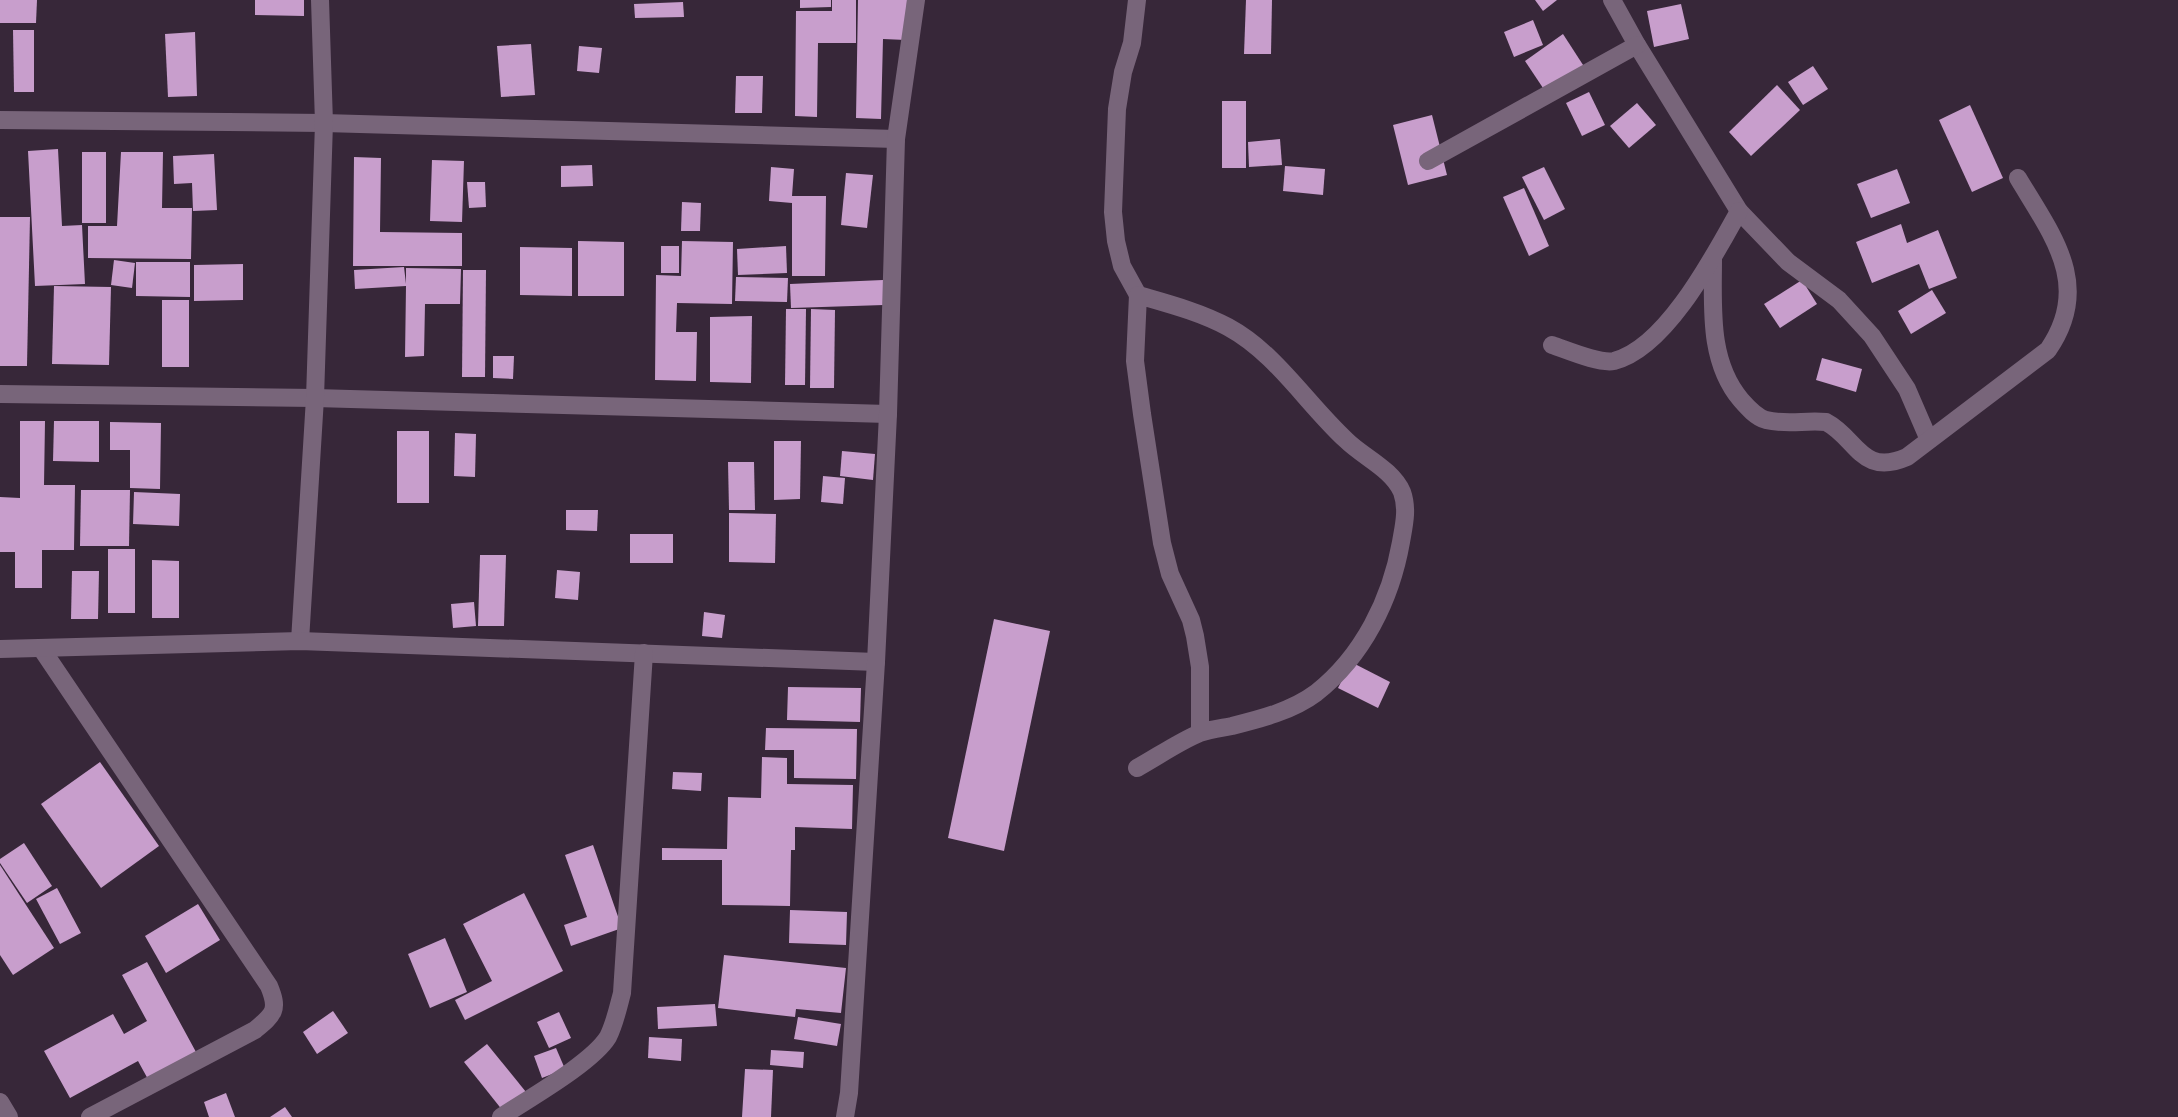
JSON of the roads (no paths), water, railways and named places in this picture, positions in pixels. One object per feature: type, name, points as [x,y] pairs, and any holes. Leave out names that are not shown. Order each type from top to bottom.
[{"type":"street","points":[[300,641],[315,398],[324,123],[320,0]]},
{"type":"street","points":[[845,1117],[849,1093],[876,662],[888,414],[896,139],[916,0]]},
{"type":"street","points":[[1137,0],[1132,43],[1123,72],[1117,109],[1113,212],[1116,241],[1122,266],[1138,295],[1135,360],[1142,414],[1162,543],[1170,574],[1191,620],[1195,636],[1200,668],[1200,732]]},
{"type":"street","points":[[1612,0],[1739,212],[1788,262],[1839,300],[1872,336],[1907,389],[1929,440]]},
{"type":"street","points":[[1428,161],[1637,45]]},
{"type":"street","points":[[0,120],[324,123],[896,139]]},
{"type":"street","points":[[1713,259],[1713,321],[1717,350],[1733,391],[1749,409],[1763,419],[1781,423],[1832,425],[1867,458],[1888,463],[1907,457],[2048,350],[2059,335],[2066,317],[2069,292],[2067,273],[2058,246],[2018,178]]},
{"type":"street","points":[[1552,345],[1587,357],[1612,362],[1631,354],[1654,337],[1675,313],[1713,259],[1739,212]]},
{"type":"street","points":[[1137,768],[1200,732],[1258,720],[1291,707],[1315,693],[1338,672],[1358,648],[1382,607],[1393,581],[1406,516],[1402,492],[1384,470],[1357,451],[1335,430],[1285,374],[1253,344],[1209,317],[1138,295]]},
{"type":"street","points":[[0,394],[315,398],[888,414]]},
{"type":"street","points":[[0,649],[300,641],[876,662]]},
{"type":"street","points":[[41,648],[269,986],[276,1002],[272,1016],[255,1030],[90,1117]]},
{"type":"street","points":[[501,1117],[592,1056],[607,1038],[616,1020],[622,993],[644,653]]},
{"type":"street","points":[[0,1102],[9,1117]]}]
